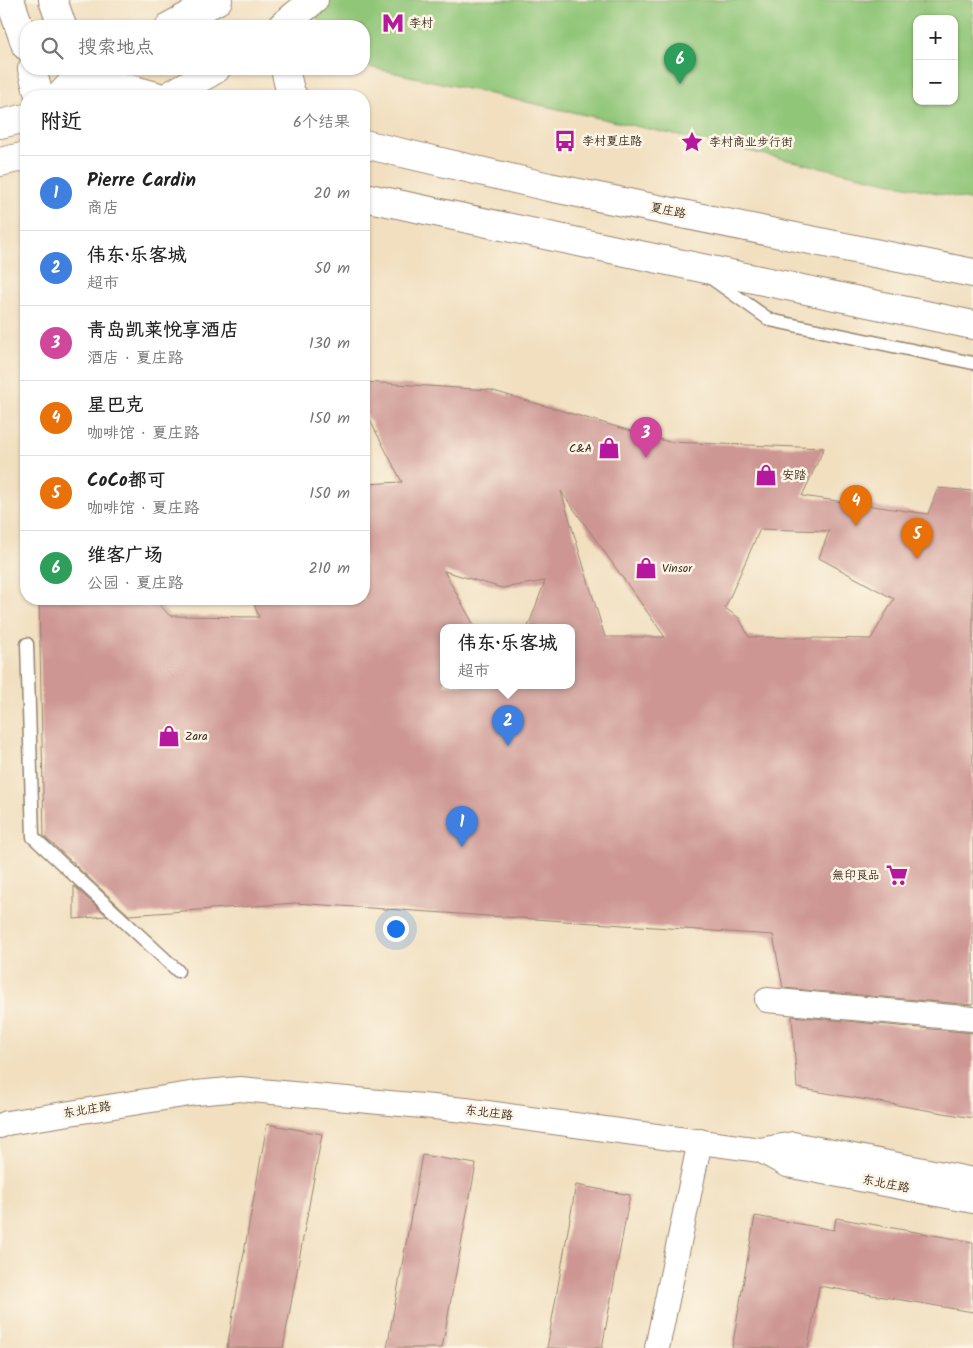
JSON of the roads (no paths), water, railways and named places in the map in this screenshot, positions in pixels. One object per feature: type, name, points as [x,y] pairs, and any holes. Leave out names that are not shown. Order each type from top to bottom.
[{"type":"main road","points":[[10,0],[20,29]]},
{"type":"main road","points":[[53,0],[60,20]]},
{"type":"main road","points":[[181,20],[218,0]]},
{"type":"main road","points":[[289,20],[312,1]]},
{"type":"main road","points":[[301,20],[312,1]]},
{"type":"main road","points":[[34,75],[37,90]]},
{"type":"main road","points":[[179,90],[206,75]]},
{"type":"main road","points":[[287,75],[291,90]]},
{"type":"main road","points":[[67,90],[82,77],[133,90]]},
{"type":"main road","points":[[0,124],[20,119]]},
{"type":"main road","name":"夏庄路","points":[[371,143],[549,187],[973,273]]},
{"type":"main road","points":[[0,162],[20,157]]},
{"type":"main road","points":[[370,198],[973,325]]},
{"type":"street","points":[[767,1000],[973,1019]]},
{"type":"street","name":"东北庄路","points":[[0,1126],[7,1123],[196,1093],[240,1089],[465,1110],[760,1150],[787,1165],[973,1201]]},
{"type":"street","points":[[657,1348],[700,1141]]},
{"type":"street","points":[[760,1150],[793,1144],[973,1180]]},
{"type":"lane","points":[[695,266],[770,320],[973,363]]},
{"type":"lane","points":[[27,644],[33,836],[178,972]]},
{"type":"place","name":"李村","points":[[393,23]]},
{"type":"place","name":"维客广场","points":[[680,84]]},
{"type":"place","name":"李村夏庄路","points":[[565,141]]},
{"type":"place","name":"李村商业步行街","points":[[692,142]]},
{"type":"place","name":"C&A","points":[[609,448]]},
{"type":"place","name":"青岛凯莱悦享酒店","points":[[646,458]]},
{"type":"place","name":"安踏","points":[[766,475]]},
{"type":"place","name":"星巴克","points":[[856,526]]},
{"type":"place","name":"CoCo都可","points":[[917,559]]},
{"type":"place","name":"Vinsor","points":[[646,568]]},
{"type":"place","name":"Zara","points":[[169,736]]},
{"type":"place","name":"伟东·乐客城","points":[[508,746]]},
{"type":"place","name":"Pierre Cardin","points":[[462,847]]},
{"type":"place","name":"無印良品","points":[[897,875]]}]
